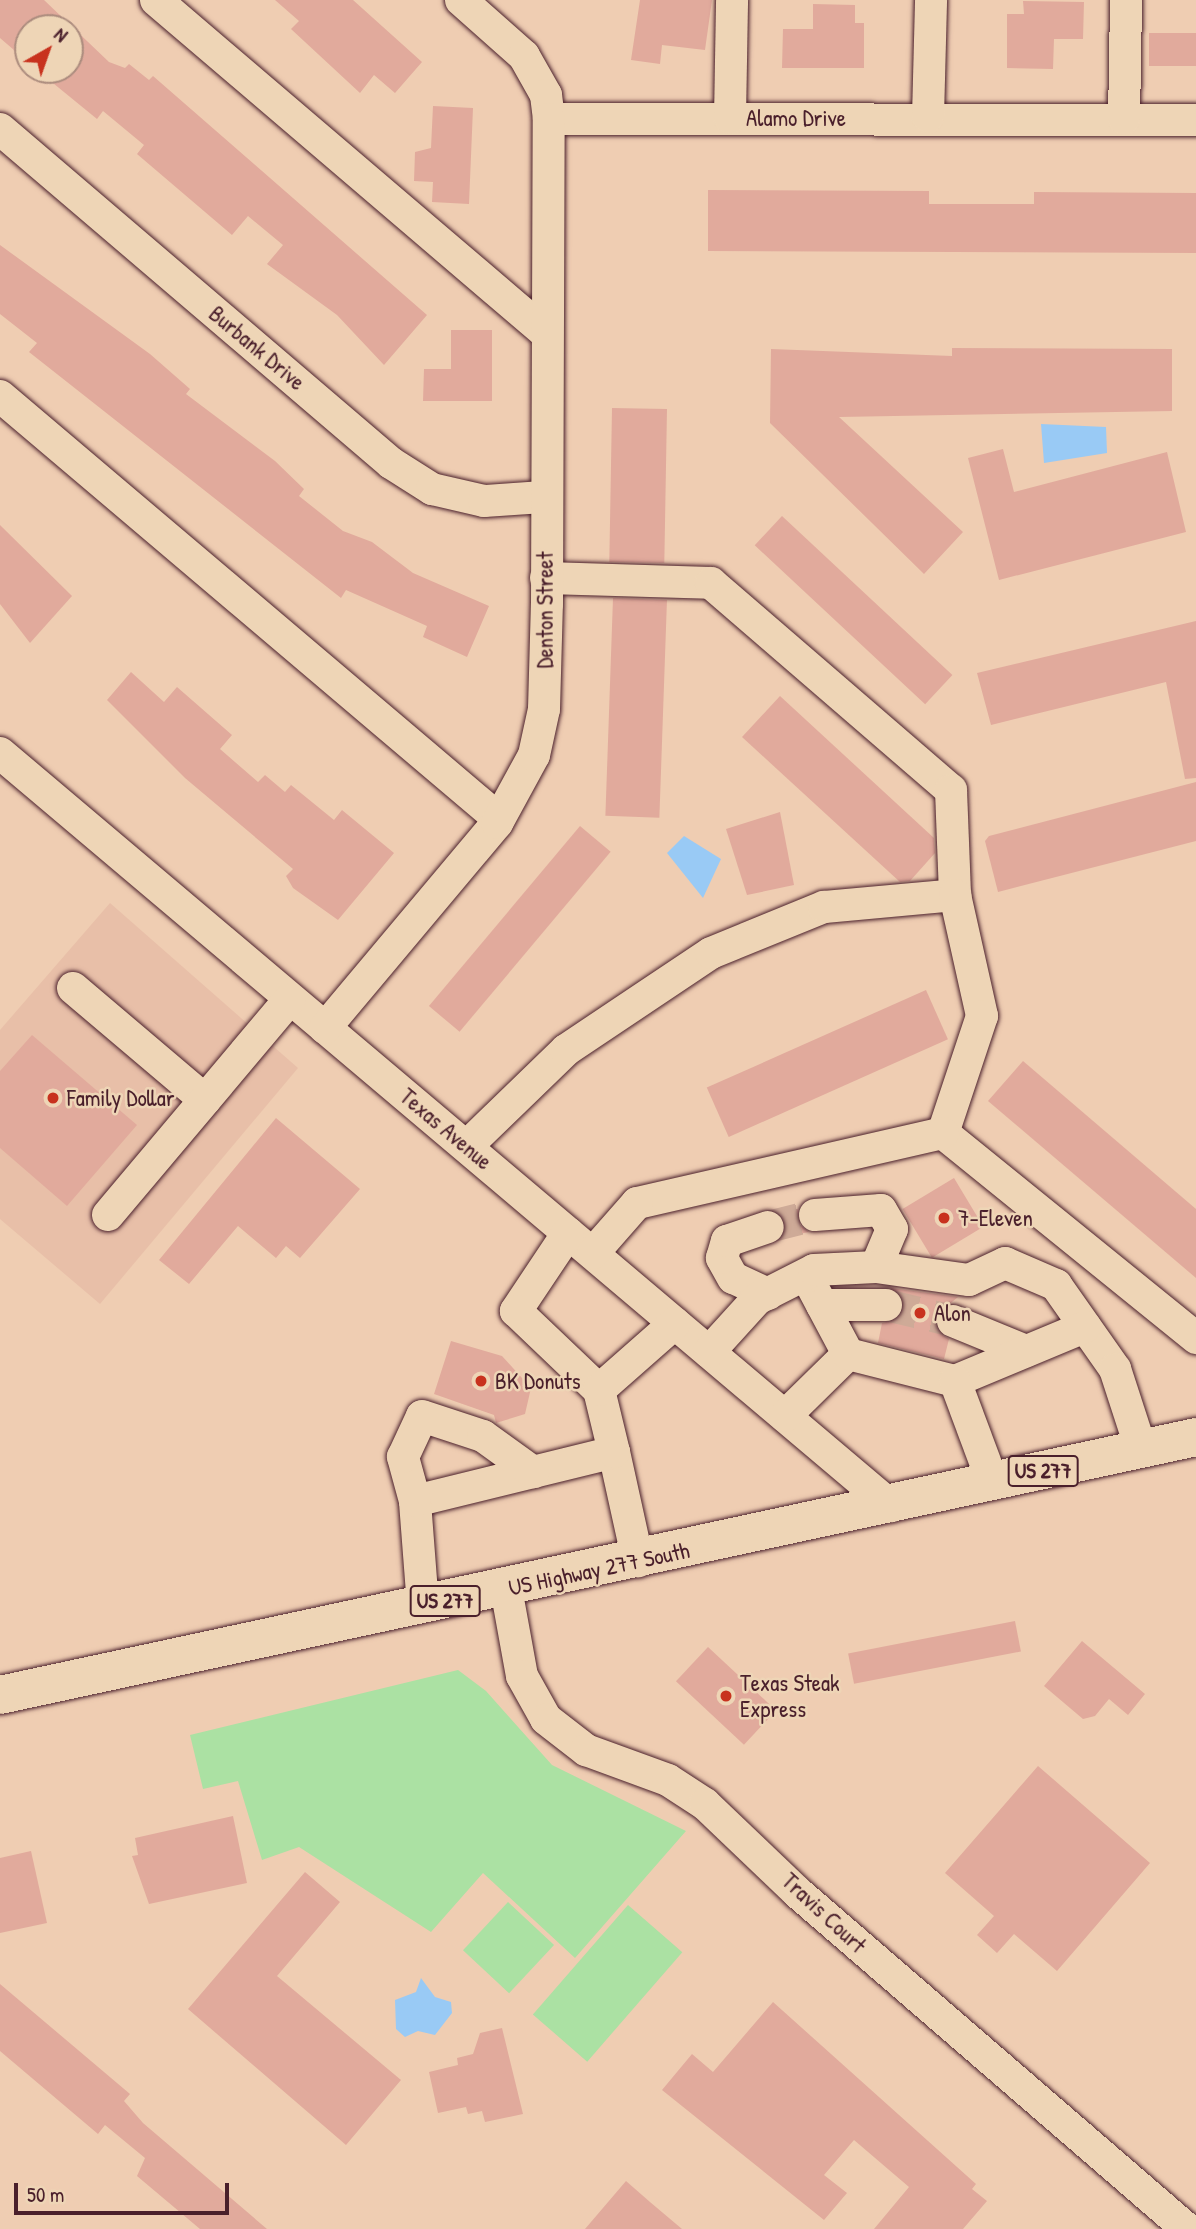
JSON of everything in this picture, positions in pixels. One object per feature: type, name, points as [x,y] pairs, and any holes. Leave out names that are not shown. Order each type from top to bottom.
[{"type":"highway","name":"US Highway 277 South","points":[[0,1695],[638,1561],[1196,1437]]},
{"type":"street","points":[[156,0],[546,333]]},
{"type":"street","points":[[461,0],[524,56],[546,95],[549,119]]},
{"type":"street","points":[[730,118],[732,0]]},
{"type":"street","points":[[928,117],[931,0]]},
{"type":"street","points":[[1124,119],[1126,0]]},
{"type":"street","name":"Alamo Drive","points":[[549,119],[928,117],[1196,120]]},
{"type":"street","name":"Denton Street","points":[[325,1028],[499,819],[534,755],[544,709],[546,578],[543,496],[549,119]]},
{"type":"street","name":"Burbank Drive","points":[[0,129],[391,463],[432,489],[484,501],[543,496]]},
{"type":"street","points":[[0,396],[499,819]]},
{"type":"street","points":[[546,578],[711,583],[951,790],[956,895],[982,1016],[943,1133]]},
{"type":"street","name":"Texas Avenue","points":[[0,753],[891,1506]]},
{"type":"street","points":[[467,1146],[566,1050],[711,953],[824,907],[956,895]]},
{"type":"street","points":[[73,988],[205,1100]]},
{"type":"street","points":[[108,1215],[290,999]]},
{"type":"street","points":[[593,1253],[637,1203],[943,1133]]},
{"type":"street","points":[[943,1133],[1196,1338]]},
{"type":"street","points":[[815,1214],[881,1210],[892,1229],[876,1267]]},
{"type":"street","points":[[768,1227],[727,1241],[722,1258],[733,1278],[768,1294]]},
{"type":"street","points":[[568,1233],[516,1311],[599,1390],[638,1561]]},
{"type":"street","points":[[709,1352],[768,1294],[806,1275],[876,1267],[969,1280],[1006,1263],[1056,1285],[1115,1369],[1141,1450]]},
{"type":"street","points":[[806,1275],[848,1354],[955,1381],[1085,1326]]},
{"type":"street","points":[[822,1305],[886,1305]]},
{"type":"street","points":[[953,1321],[1026,1351]]},
{"type":"street","points":[[599,1390],[675,1323]]},
{"type":"street","points":[[785,1416],[848,1354]]},
{"type":"street","points":[[955,1381],[993,1483]]},
{"type":"street","points":[[423,1606],[415,1501],[403,1457],[422,1416],[483,1436],[533,1472]]},
{"type":"street","points":[[415,1501],[614,1452]]},
{"type":"street","name":"Travis Court","points":[[506,1588],[522,1676],[546,1719],[586,1750],[668,1780],[705,1804],[797,1892],[1187,2229]]},
{"type":"shaded area","points":[[110,903],[298,1068],[100,1304],[0,1219],[0,1030]]},
{"type":"green space","points":[[458,1670],[486,1691],[552,1765],[686,1831],[575,1958],[483,1873],[431,1932],[299,1847],[262,1860],[238,1781],[203,1789],[190,1735]]},
{"type":"green space","points":[[508,1902],[554,1945],[509,1993],[463,1950]]},
{"type":"green space","points":[[628,1905],[682,1952],[587,2062],[533,2014]]},
{"type":"water","points":[[1041,424],[1106,427],[1107,453],[1044,463]]},
{"type":"water","points":[[684,836],[721,859],[703,898],[667,853]]},
{"type":"water","points":[[421,1978],[435,1997],[451,2002],[452,2013],[435,2035],[418,2031],[405,2037],[396,2029],[395,2000],[416,1992]]},
{"type":"building","points":[[0,0],[44,0],[59,14],[14,14],[14,50],[0,38]]},
{"type":"building","points":[[275,0],[353,0],[422,62],[395,93],[374,75],[360,93],[291,29],[299,21]]},
{"type":"building","points":[[640,0],[712,0],[705,50],[662,45],[660,64],[631,60]]},
{"type":"building","points":[[1023,1],[1084,2],[1083,39],[1054,39],[1053,69],[1007,68],[1007,14],[1024,14]]},
{"type":"building","points":[[813,4],[855,5],[855,23],[864,23],[864,68],[782,68],[783,29],[813,29]]},
{"type":"building","points":[[1149,33],[1196,33],[1196,66],[1149,66]]},
{"type":"building","points":[[84,38],[109,62],[125,68],[129,64],[149,80],[153,76],[427,315],[384,365],[337,315],[267,264],[283,245],[248,216],[232,235],[137,154],[144,145],[103,111],[97,119],[54,84],[84,84]]},
{"type":"building","points":[[433,106],[473,108],[469,204],[432,202],[433,182],[414,181],[415,152],[431,148]]},
{"type":"building","points":[[708,190],[929,191],[929,204],[1034,204],[1034,192],[1196,193],[1196,253],[708,251]]},
{"type":"building","points":[[0,245],[150,354],[190,389],[186,394],[275,461],[304,489],[299,496],[343,531],[372,542],[413,573],[489,606],[467,657],[423,637],[427,626],[346,590],[341,598],[29,352],[37,343],[0,314]]},
{"type":"building","points":[[451,330],[492,330],[492,401],[423,401],[424,369],[451,369]]},
{"type":"building","points":[[952,348],[1172,349],[1172,411],[839,417],[963,532],[924,574],[770,423],[771,349],[952,356]]},
{"type":"building","points":[[612,408],[667,409],[664,563],[609,562]]},
{"type":"building","points":[[1003,449],[1014,492],[1167,452],[1186,532],[999,580],[968,458]]},
{"type":"building","points":[[782,516],[952,675],[925,704],[755,545]]},
{"type":"building","points":[[0,525],[72,596],[30,643],[0,604]]},
{"type":"building","points":[[613,598],[667,600],[659,818],[605,816]]},
{"type":"building","points":[[1196,621],[1196,778],[1185,779],[1166,682],[991,725],[977,673]]},
{"type":"building","points":[[131,672],[164,702],[177,687],[232,735],[220,749],[258,782],[265,775],[285,792],[291,785],[334,820],[342,810],[394,853],[338,920],[293,888],[286,876],[293,869],[185,778],[107,700]]},
{"type":"building","points":[[780,696],[934,838],[935,853],[910,881],[900,882],[742,737]]},
{"type":"building","points":[[1196,782],[1196,841],[998,892],[985,841],[989,836]]},
{"type":"building","points":[[780,812],[794,885],[747,895],[726,829]]},
{"type":"building","points":[[580,826],[611,852],[460,1032],[429,1006]]},
{"type":"building","points":[[926,990],[948,1039],[729,1137],[707,1088]]},
{"type":"building","name":"Family Dollar","points":[[32,1035],[137,1125],[67,1206],[0,1148],[0,1071]]},
{"type":"building","points":[[1023,1061],[1196,1209],[1196,1278],[988,1101]]},
{"type":"building","points":[[276,1118],[360,1189],[300,1258],[286,1246],[276,1258],[238,1226],[189,1284],[159,1260]]},
{"type":"building","name":"7-Eleven","points":[[954,1178],[983,1227],[932,1258],[903,1209]]},
{"type":"building","points":[[798,1209],[800,1225],[809,1232],[783,1237],[786,1222],[779,1213]]},
{"type":"building","name":"Alon","points":[[891,1288],[958,1297],[936,1315],[938,1332],[949,1339],[944,1359],[878,1343],[882,1323],[896,1320],[904,1306]]},
{"type":"building","name":"BK Donuts","points":[[451,1341],[502,1356],[531,1388],[525,1414],[496,1423],[494,1415],[434,1394]]},
{"type":"building","points":[[1015,1621],[1021,1651],[854,1684],[848,1653]]},
{"type":"building","points":[[1082,1641],[1145,1694],[1128,1715],[1109,1699],[1095,1716],[1083,1719],[1044,1686]]},
{"type":"building","name":"Texas Steak Express","points":[[708,1647],[776,1710],[744,1745],[676,1681]]},
{"type":"building","points":[[1038,1766],[1150,1863],[1057,1971],[1014,1934],[997,1953],[977,1935],[994,1916],[945,1873]]},
{"type":"building","points":[[233,1816],[247,1883],[149,1904],[132,1856],[138,1855],[135,1838]]},
{"type":"building","points":[[31,1851],[47,1923],[0,1933],[0,1858]]},
{"type":"building","points":[[305,1872],[340,1902],[277,1976],[401,2080],[346,2145],[188,2009]]},
{"type":"building","points":[[0,1984],[130,2094],[124,2101],[143,2123],[267,2229],[200,2229],[137,2176],[145,2158],[105,2125],[98,2134],[0,2051]]},
{"type":"building","points":[[773,2002],[976,2184],[972,2189],[987,2201],[963,2229],[874,2229],[909,2187],[854,2140],[824,2175],[847,2193],[824,2220],[662,2090],[692,2054],[713,2072]]},
{"type":"building","points":[[502,2028],[523,2114],[485,2122],[482,2111],[468,2114],[466,2107],[438,2113],[429,2072],[458,2065],[457,2058],[473,2054],[480,2033]]},
{"type":"building","points":[[626,2181],[650,2202],[682,2229],[585,2229]]},
{"type":"tunnel","points":[[768,1227],[815,1215]]},
{"type":"tunnel","points":[[886,1305],[953,1321]]},
{"type":"place","name":"Family Dollar","points":[[53,1098]]},
{"type":"place","name":"7-Eleven","points":[[944,1218]]},
{"type":"place","name":"Alon","points":[[920,1313]]},
{"type":"place","name":"BK Donuts","points":[[481,1381]]},
{"type":"place","name":"Texas Steak Express","points":[[726,1696]]}]
